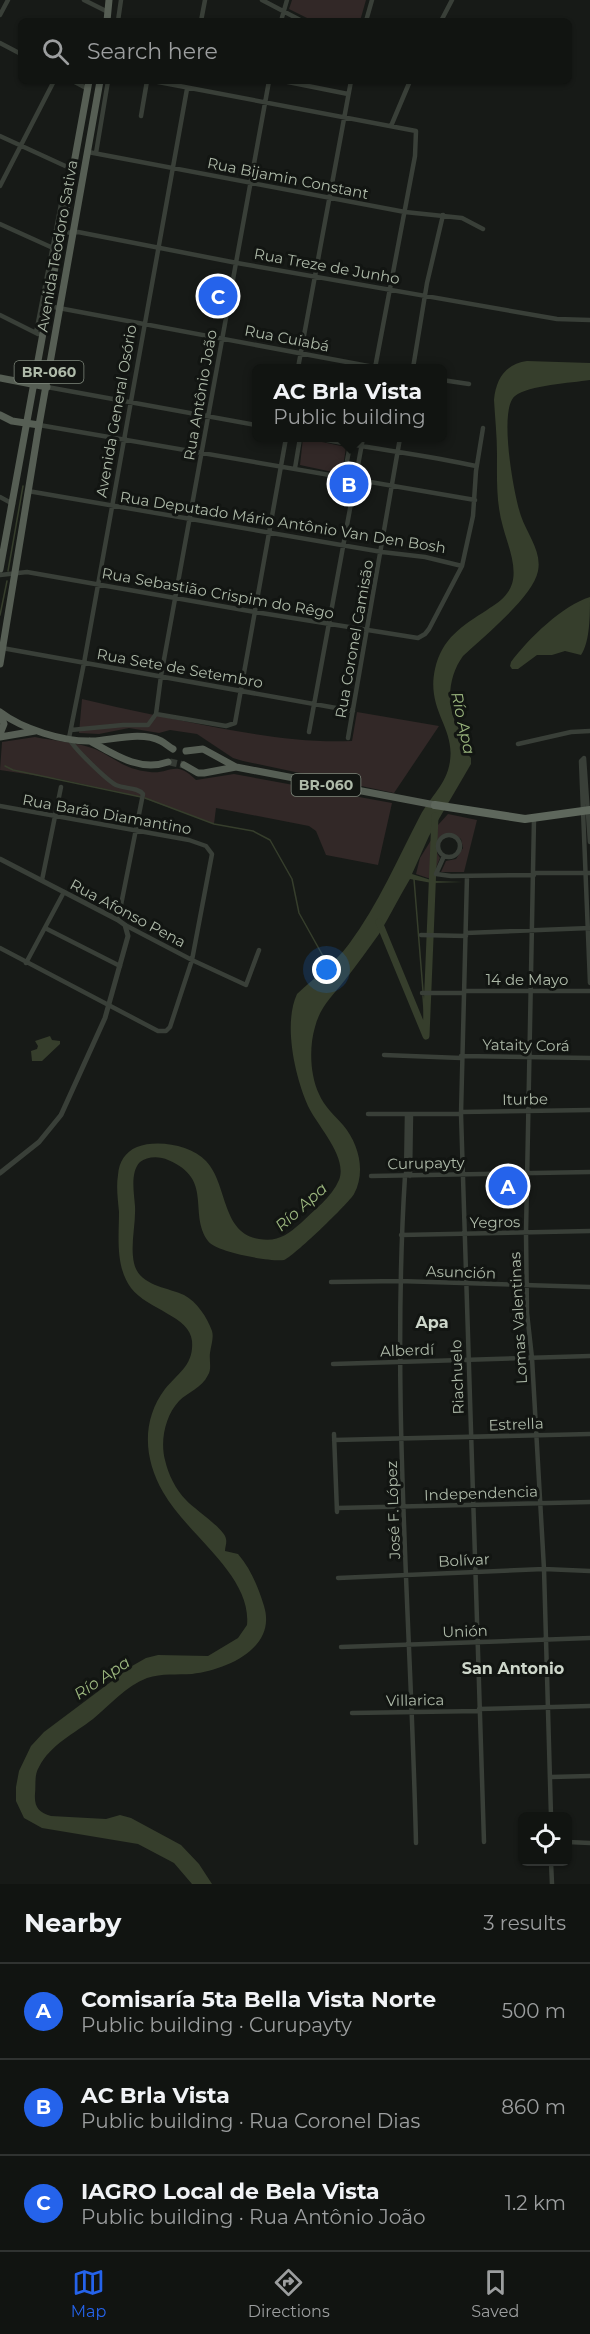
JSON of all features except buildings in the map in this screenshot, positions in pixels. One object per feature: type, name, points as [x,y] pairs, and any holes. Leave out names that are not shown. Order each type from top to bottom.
[{"type":"highway","points":[[435,805],[514,818],[534,819],[588,810]]},
{"type":"main road","points":[[105,18],[109,0]]},
{"type":"main road","points":[[106,18],[109,0]]},
{"type":"main road","name":"Avenida Teodoro Sativa","points":[[0,664],[59,308],[73,232],[92,152],[100,84]]},
{"type":"main road","name":"Avenida Teodoro Sativa","points":[[0,569],[34,385],[40,335],[48,306],[55,249],[62,233],[89,85]]},
{"type":"main road","points":[[0,378],[46,387]]},
{"type":"main road","points":[[0,415],[26,424],[39,425]]},
{"type":"main road","points":[[0,712],[35,731]]},
{"type":"main road","points":[[0,712],[4,724],[0,736],[35,731],[70,734],[90,741],[124,760],[154,766],[169,762],[172,749],[157,740],[128,736],[90,741]]},
{"type":"main road","name":"BR-060","points":[[236,768],[204,773],[194,771],[185,765],[188,752],[203,749],[236,768],[435,805]]},
{"type":"street","points":[[0,15],[8,0]]},
{"type":"street","points":[[84,0],[106,12]]},
{"type":"street","points":[[118,18],[121,0]]},
{"type":"street","points":[[202,18],[205,0]]},
{"type":"street","points":[[262,0],[296,18]]},
{"type":"street","points":[[282,18],[287,0]]},
{"type":"street","points":[[367,18],[372,0]]},
{"type":"street","points":[[443,18],[452,0]]},
{"type":"street","points":[[0,43],[18,52]]},
{"type":"street","points":[[0,186],[52,84]]},
{"type":"street","points":[[92,152],[107,84]]},
{"type":"street","points":[[141,116],[146,84]]},
{"type":"street","points":[[166,84],[416,131],[415,156],[389,289],[378,364]]},
{"type":"street","name":"Rua Antônio João","points":[[156,714],[269,84]]},
{"type":"street","points":[[298,84],[348,94]]},
{"type":"street","points":[[299,364],[350,84]]},
{"type":"street","points":[[391,126],[409,84]]},
{"type":"street","name":"Avenida General Osório","points":[[70,734],[187,89]]},
{"type":"street","points":[[0,136],[74,170]]},
{"type":"street","name":"Rua Bijamin Constant","points":[[92,152],[405,212],[462,218],[483,229]]},
{"type":"street","points":[[0,315],[40,335],[63,194]]},
{"type":"street","points":[[414,364],[425,295],[443,215]]},
{"type":"street","points":[[0,224],[55,249]]},
{"type":"street","name":"Rua Treze de Junho","points":[[62,233],[73,232],[557,319],[590,320]]},
{"type":"street","name":"Rua Cuiabá","points":[[48,306],[356,364]]},
{"type":"street","points":[[447,381],[469,384]]},
{"type":"street","points":[[46,387],[252,424]]},
{"type":"street","points":[[39,425],[475,500]]},
{"type":"street","points":[[462,566],[475,500],[476,466],[483,428]]},
{"type":"street","points":[[118,920],[142,798],[139,790],[124,788],[111,782],[79,752],[70,734],[123,724],[148,725],[156,714],[225,726],[235,723],[285,442]]},
{"type":"street","points":[[295,468],[299,442]]},
{"type":"street","points":[[336,442],[435,457],[476,466]]},
{"type":"street","points":[[309,732],[362,442]]},
{"type":"street","name":"Rua Coronel Camisão","points":[[348,738],[399,442]]},
{"type":"street","points":[[344,477],[350,445]]},
{"type":"street","name":"Rua Deputado Mário Antônio Van Den Bosh","points":[[28,491],[381,552],[425,557],[462,566]]},
{"type":"street","points":[[0,497],[13,504]]},
{"type":"street","name":"Rua Sebastião Crispim do Rêgo","points":[[0,575],[27,572],[175,599],[418,638],[429,629],[462,566]]},
{"type":"street","name":"Rua Sete de Setembro","points":[[2,648],[353,711]]},
{"type":"street","points":[[518,744],[571,732],[590,731]]},
{"type":"street","points":[[590,842],[588,810],[584,758],[581,761],[588,810],[590,983]]},
{"type":"street","points":[[42,880],[60,787]]},
{"type":"street","name":"Rua Barão Diamantino","points":[[0,806],[189,840],[209,848],[212,860],[192,960]]},
{"type":"street","name":"Lomas Valentinas","points":[[534,819],[526,1285],[544,1569],[551,1812]]},
{"type":"street","points":[[444,836],[454,837],[459,843],[459,850],[455,855],[444,856],[439,851],[439,841],[444,836]]},
{"type":"street","points":[[444,856],[436,873],[467,879],[588,873]]},
{"type":"street","name":"Rua Afonso Pena","points":[[0,859],[192,960],[246,985],[259,950]]},
{"type":"street","name":"Riachuelo","points":[[467,879],[461,1057],[462,1174],[484,1842]]},
{"type":"street","points":[[26,963],[64,892]]},
{"type":"street","points":[[0,1173],[39,1142],[61,1115],[109,1006],[128,936],[125,925]]},
{"type":"street","points":[[45,928],[120,966]]},
{"type":"street","points":[[421,935],[589,928]]},
{"type":"street","points":[[0,948],[159,1031],[166,1031],[170,1027],[192,960]]},
{"type":"street","name":"14 de Mayo","points":[[423,993],[590,991]]},
{"type":"street","name":"Yataity Corá","points":[[384,1055],[590,1058]]},
{"type":"street","name":"Iturbe","points":[[368,1114],[590,1110]]},
{"type":"street","name":"José F. López","points":[[409,1114],[399,1281],[416,1843]]},
{"type":"street","name":"Curupayty","points":[[371,1176],[590,1172]]},
{"type":"street","name":"Yegros","points":[[401,1235],[590,1232]]},
{"type":"street","name":"Asunción","points":[[331,1282],[399,1281],[590,1287]]},
{"type":"street","name":"Alberdí","points":[[333,1364],[590,1356]]},
{"type":"street","name":"Estrella","points":[[334,1437],[471,1438],[590,1434]]},
{"type":"street","name":"Independencia","points":[[334,1437],[337,1510],[590,1502]]},
{"type":"street","name":"Bolívar","points":[[339,1578],[544,1569],[590,1571]]},
{"type":"street","name":"Unión","points":[[341,1647],[590,1638]]},
{"type":"street","name":"Villarica","points":[[352,1713],[590,1706]]},
{"type":"street","points":[[551,1777],[590,1776]]},
{"type":"street","points":[[572,1842],[590,1843]]},
{"type":"street","points":[[551,1866],[552,1884]]},
{"type":"shaded area","points":[[292,0],[366,0],[361,18],[307,18],[289,9]]},
{"type":"shaded area","points":[[527,361],[590,363],[590,380],[530,389],[515,396],[510,404],[509,453],[515,491],[521,516],[538,556],[538,571],[527,593],[458,663],[452,680],[451,707],[456,724],[468,739],[465,751],[471,758],[471,764],[429,836],[412,874],[434,881],[463,882],[432,883],[410,879],[379,934],[324,1007],[313,1035],[311,1061],[319,1094],[349,1133],[357,1149],[360,1177],[354,1194],[320,1230],[289,1257],[284,1260],[268,1259],[221,1249],[208,1241],[202,1230],[196,1187],[191,1177],[182,1168],[165,1159],[154,1157],[140,1162],[135,1171],[133,1249],[137,1271],[154,1285],[184,1295],[193,1302],[204,1315],[213,1334],[208,1375],[199,1387],[179,1401],[167,1421],[163,1445],[166,1465],[182,1496],[224,1535],[225,1551],[238,1554],[247,1566],[262,1599],[266,1621],[263,1634],[256,1645],[234,1662],[206,1672],[153,1676],[139,1681],[125,1691],[93,1719],[63,1740],[44,1759],[36,1773],[35,1802],[40,1811],[51,1816],[106,1819],[120,1815],[131,1818],[181,1845],[199,1864],[212,1884],[192,1884],[174,1863],[138,1844],[42,1828],[24,1818],[16,1801],[19,1771],[31,1746],[44,1732],[146,1658],[158,1655],[208,1656],[238,1638],[247,1625],[246,1607],[229,1572],[174,1508],[163,1492],[152,1466],[148,1440],[152,1414],[165,1389],[188,1363],[192,1341],[190,1332],[184,1325],[138,1296],[122,1270],[119,1251],[117,1189],[119,1170],[126,1155],[137,1147],[164,1144],[192,1151],[200,1155],[213,1171],[231,1218],[238,1228],[247,1235],[266,1240],[287,1234],[316,1209],[336,1186],[341,1171],[336,1152],[308,1106],[295,1066],[291,1035],[293,1006],[297,994],[337,958],[359,929],[424,809],[442,784],[448,769],[450,749],[434,696],[435,669],[438,658],[454,634],[501,600],[512,585],[512,560],[498,500],[494,400],[497,385],[507,369]]},
{"type":"shaded area","points":[[303,442],[322,442],[346,447],[342,474],[300,465]]},
{"type":"shaded area","points":[[590,597],[588,636],[581,655],[565,651],[552,655],[537,655],[518,669],[512,669],[511,662],[536,633],[569,607]]},
{"type":"shaded area","points":[[82,699],[219,728],[302,740],[352,741],[357,712],[439,726],[394,793],[243,761],[233,758],[197,734],[170,730],[159,733],[129,728],[99,734],[79,733]]},
{"type":"shaded area","points":[[35,737],[95,749],[141,771],[157,772],[178,769],[196,780],[234,774],[392,803],[378,865],[326,855],[316,831],[309,826],[216,808],[214,824],[124,793],[59,779],[0,770],[2,742]]},
{"type":"shaded area","points":[[448,814],[477,820],[464,872],[441,872],[446,861],[456,859],[463,848],[461,839],[450,833],[441,836],[436,842],[437,854],[440,858],[431,879],[416,874],[420,858],[438,829],[438,825]]},
{"type":"shaded area","points":[[50,1036],[52,1040],[60,1041],[60,1044],[42,1061],[32,1061],[31,1051],[37,1049],[38,1046],[35,1041]]},
{"type":"waterway","points":[[8,571],[23,486]]},
{"type":"waterway","points":[[0,615],[7,581]]},
{"type":"waterway","points":[[5,766],[13,770],[141,797]]},
{"type":"waterway","points":[[145,798],[214,824],[253,831],[270,840],[292,879],[299,913],[328,965]]},
{"type":"waterway","name":"Río Apa","points":[[379,922],[426,1036],[435,816]]},
{"type":"waterway","points":[[414,879],[423,991]]},
{"type":"waterway","name":"Río Apa","points":[[423,996],[426,1036]]},
{"type":"tunnel","points":[[170,762],[184,765]]},
{"type":"place","name":"IAGRO Local de Bela Vista","points":[[218,296]]},
{"type":"place","name":"AC Brla Vista","points":[[349,484]]},
{"type":"place","name":"Comisaría 5ta Bella Vista Norte","points":[[508,1186]]},
{"type":"district","name":"Apa","points":[[432,1322]]},
{"type":"district","name":"San Antonio","points":[[513,1668]]}]
